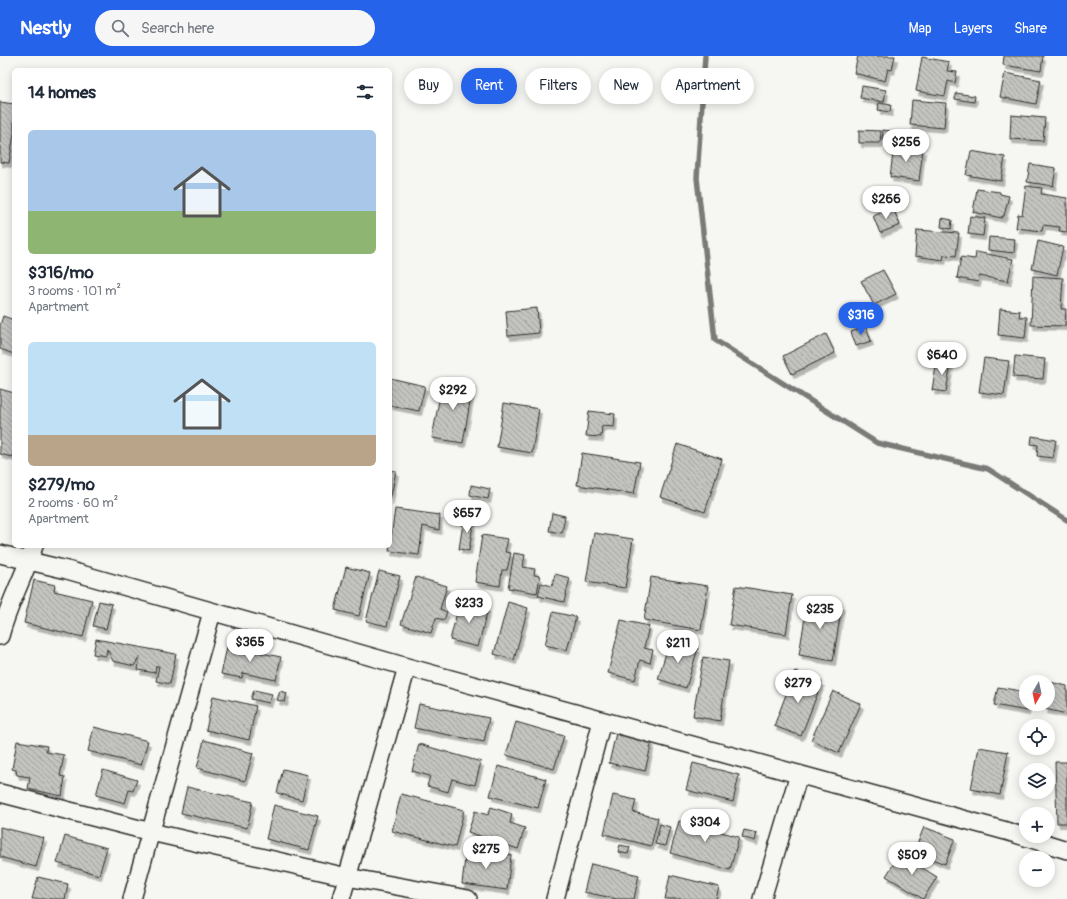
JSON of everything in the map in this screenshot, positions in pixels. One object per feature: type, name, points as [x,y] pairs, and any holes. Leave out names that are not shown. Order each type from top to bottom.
[{"type":"street","points":[[0,636],[6,613],[32,553]]},
{"type":"street","points":[[0,554],[32,553],[212,612],[602,721],[1006,831],[1067,850]]},
{"type":"street","points":[[132,899],[212,612]]},
{"type":"street","points":[[341,899],[407,667]]},
{"type":"street","points":[[556,899],[602,721]]},
{"type":"street","points":[[762,899],[799,774]]},
{"type":"street","points":[[0,793],[151,832],[347,877],[468,899]]},
{"type":"building","points":[[858,56],[895,56],[892,70],[888,69],[885,81],[854,73]]},
{"type":"building","points":[[1004,56],[1043,56],[1041,71],[1003,65]]},
{"type":"building","points":[[922,57],[949,62],[947,71],[957,72],[955,83],[948,81],[945,96],[916,91]]},
{"type":"building","points":[[1005,73],[1041,80],[1036,104],[1000,97]]},
{"type":"building","points":[[862,86],[886,90],[884,102],[860,98]]},
{"type":"building","points":[[956,93],[975,96],[974,102],[955,99]]},
{"type":"building","points":[[912,100],[946,103],[944,128],[910,125]]},
{"type":"building","points":[[0,102],[12,104],[12,146],[9,163],[0,162]]},
{"type":"building","points":[[879,103],[891,105],[890,112],[878,110]]},
{"type":"building","points":[[1011,115],[1045,118],[1043,141],[1010,139]]},
{"type":"building","points":[[859,130],[881,131],[880,143],[859,143]]},
{"type":"building","points":[[883,130],[901,132],[901,141],[882,140]]},
{"type":"building","points":[[904,135],[920,136],[919,145],[904,144]]},
{"type":"building","points":[[894,145],[923,149],[919,181],[890,177]]},
{"type":"building","points":[[971,151],[1005,157],[1001,181],[966,175]]},
{"type":"building","points":[[1030,164],[1056,168],[1053,186],[1027,182]]},
{"type":"building","points":[[1026,186],[1042,188],[1041,194],[1067,198],[1067,232],[1059,231],[1060,227],[1043,225],[1042,231],[1016,228],[1018,214],[1022,215]]},
{"type":"building","points":[[977,189],[1000,192],[1000,194],[1009,196],[1004,216],[1002,216],[1002,218],[973,212]]},
{"type":"building","points":[[893,208],[900,225],[880,233],[873,216]]},
{"type":"building","points":[[970,216],[985,218],[983,236],[968,234]]},
{"type":"building","points":[[942,218],[952,220],[951,229],[941,227]]},
{"type":"building","points":[[917,230],[959,233],[956,256],[944,255],[943,260],[915,256]]},
{"type":"building","points":[[989,237],[1015,239],[1014,253],[988,250]]},
{"type":"building","points":[[1038,241],[1063,247],[1057,275],[1032,269]]},
{"type":"building","points":[[976,252],[1013,259],[1008,281],[979,276],[978,282],[957,278],[961,257],[975,259]]},
{"type":"building","points":[[883,270],[896,294],[874,305],[861,281]]},
{"type":"building","points":[[1033,276],[1063,278],[1061,309],[1066,309],[1065,326],[1031,325]]},
{"type":"building","points":[[537,308],[539,333],[508,336],[506,311]]},
{"type":"building","points":[[1000,309],[1020,311],[1019,317],[1027,317],[1025,338],[998,335]]},
{"type":"building","points":[[3,316],[12,319],[12,353],[0,349],[0,325]]},
{"type":"building","points":[[866,326],[871,341],[856,346],[851,332]]},
{"type":"building","points":[[826,334],[835,353],[792,374],[783,356]]},
{"type":"building","points":[[1015,356],[1045,359],[1043,379],[1013,377]]},
{"type":"building","points":[[984,358],[1009,361],[1004,395],[979,392]]},
{"type":"building","points":[[937,361],[951,363],[946,392],[932,390]]},
{"type":"building","points":[[392,378],[425,386],[419,411],[392,405]]},
{"type":"building","points":[[443,379],[473,384],[463,443],[432,438]]},
{"type":"building","points":[[0,389],[12,392],[12,457],[0,454]]},
{"type":"building","points":[[504,403],[539,409],[532,453],[497,447]]},
{"type":"building","points":[[589,411],[615,414],[614,427],[602,426],[601,437],[586,436]]},
{"type":"building","points":[[1032,436],[1056,440],[1053,458],[1037,456],[1038,445],[1031,444]]},
{"type":"building","points":[[677,444],[722,459],[705,512],[660,497]]},
{"type":"building","points":[[582,453],[640,462],[634,494],[577,485]]},
{"type":"building","points":[[392,470],[396,471],[392,491]]},
{"type":"building","points":[[471,485],[490,489],[488,499],[470,495]]},
{"type":"building","points":[[395,509],[440,515],[439,530],[423,526],[419,555],[389,551],[389,548],[392,548],[392,530]]},
{"type":"building","points":[[552,513],[565,516],[562,533],[549,531]]},
{"type":"building","points":[[464,517],[474,518],[469,551],[459,549]]},
{"type":"building","points":[[594,533],[633,539],[625,588],[586,582]]},
{"type":"building","points":[[482,535],[508,539],[505,552],[511,553],[507,570],[502,570],[500,586],[475,582]]},
{"type":"building","points":[[514,553],[525,555],[523,567],[535,569],[534,575],[540,576],[537,593],[508,588]]},
{"type":"building","points":[[346,567],[370,573],[359,616],[335,610]]},
{"type":"building","points":[[379,571],[400,576],[387,626],[366,621]]},
{"type":"building","points":[[555,574],[570,578],[564,602],[538,596],[541,583],[552,586]]},
{"type":"building","points":[[416,577],[447,586],[440,609],[447,612],[444,620],[436,618],[431,633],[401,624]]},
{"type":"building","points":[[651,577],[708,586],[701,630],[644,620]]},
{"type":"building","points":[[34,580],[55,585],[54,591],[92,600],[83,637],[24,623]]},
{"type":"building","points":[[736,586],[792,595],[786,634],[729,625]]},
{"type":"building","points":[[808,598],[842,604],[833,661],[799,655]]},
{"type":"building","points":[[99,601],[112,604],[106,629],[93,626]]},
{"type":"building","points":[[460,601],[488,608],[478,647],[450,640]]},
{"type":"building","points":[[508,602],[528,608],[514,660],[494,654]]},
{"type":"building","points":[[553,612],[576,617],[567,650],[545,645]]},
{"type":"building","points":[[621,620],[649,626],[644,648],[653,650],[650,663],[640,660],[635,680],[608,673]]},
{"type":"building","points":[[96,639],[176,654],[170,684],[156,681],[159,666],[156,666],[155,673],[138,670],[140,656],[134,666],[113,661],[107,649],[106,656],[93,654]]},
{"type":"building","points":[[670,640],[698,648],[686,688],[658,679]]},
{"type":"building","points":[[243,641],[254,643],[252,651],[281,657],[276,680],[243,673],[242,678],[221,674],[227,647],[241,650]]},
{"type":"building","points":[[703,657],[729,661],[720,721],[693,716]]},
{"type":"building","points":[[795,671],[822,682],[801,736],[774,726]]},
{"type":"building","points":[[1055,683],[1067,686],[1067,714],[1054,711]]},
{"type":"building","points":[[998,687],[1019,691],[1019,710],[994,705]]},
{"type":"building","points":[[254,690],[272,694],[269,703],[251,699]]},
{"type":"building","points":[[280,691],[287,693],[285,702],[277,700]]},
{"type":"building","points":[[833,691],[861,704],[839,753],[811,740]]},
{"type":"building","points":[[213,696],[256,706],[249,740],[206,730]]},
{"type":"building","points":[[419,704],[489,718],[484,742],[414,728]]},
{"type":"building","points":[[516,722],[564,736],[554,769],[506,755]]},
{"type":"building","points":[[94,727],[148,741],[141,765],[88,751]]},
{"type":"building","points":[[616,733],[652,742],[645,771],[609,763]]},
{"type":"building","points":[[204,740],[253,753],[245,781],[197,768]]},
{"type":"building","points":[[17,741],[47,746],[46,752],[64,755],[60,776],[65,777],[62,796],[28,789],[30,777],[17,775],[16,770],[12,769]]},
{"type":"building","points":[[419,744],[481,762],[475,785],[452,779],[448,792],[427,786],[430,776],[412,771]]},
{"type":"building","points":[[979,747],[1008,752],[1000,795],[971,789]]},
{"type":"building","points":[[1055,762],[1067,762],[1067,823],[1057,823]]},
{"type":"building","points":[[693,763],[739,775],[733,802],[686,790]]},
{"type":"building","points":[[498,766],[546,779],[538,808],[490,796]]},
{"type":"building","points":[[283,769],[308,775],[302,800],[277,793]]},
{"type":"building","points":[[103,770],[137,780],[133,791],[129,790],[125,803],[96,795]]},
{"type":"building","points":[[187,787],[253,802],[247,828],[181,813]]},
{"type":"building","points":[[401,794],[464,810],[455,847],[392,831]]},
{"type":"building","points":[[613,795],[636,800],[633,812],[658,818],[651,846],[604,834]]},
{"type":"building","points":[[274,805],[318,816],[309,850],[266,839]]},
{"type":"building","points":[[491,807],[512,814],[510,823],[525,828],[518,849],[468,832],[475,811],[488,815]]},
{"type":"building","points":[[703,814],[718,819],[715,830],[739,837],[730,870],[670,853],[679,821],[700,827]]},
{"type":"building","points":[[660,824],[670,827],[665,846],[655,844]]},
{"type":"building","points":[[0,827],[44,838],[36,867],[0,857]]},
{"type":"building","points":[[924,827],[955,839],[945,864],[914,852]]},
{"type":"building","points":[[744,830],[757,833],[755,841],[742,837]]},
{"type":"building","points":[[65,836],[107,848],[99,875],[57,863]]},
{"type":"building","points":[[620,845],[630,847],[628,854],[618,852]]},
{"type":"building","points":[[466,849],[479,851],[478,855],[501,858],[501,853],[511,855],[507,890],[462,884]]},
{"type":"building","points":[[900,854],[937,877],[923,899],[886,876]]},
{"type":"building","points":[[591,864],[639,875],[634,899],[617,899],[584,892]]},
{"type":"building","points":[[670,875],[719,887],[716,899],[665,899]]},
{"type":"building","points":[[38,877],[68,884],[65,899],[32,899]]},
{"type":"waterway","points":[[705,56],[697,178],[715,340],[877,443],[988,469],[1067,520]]}]
